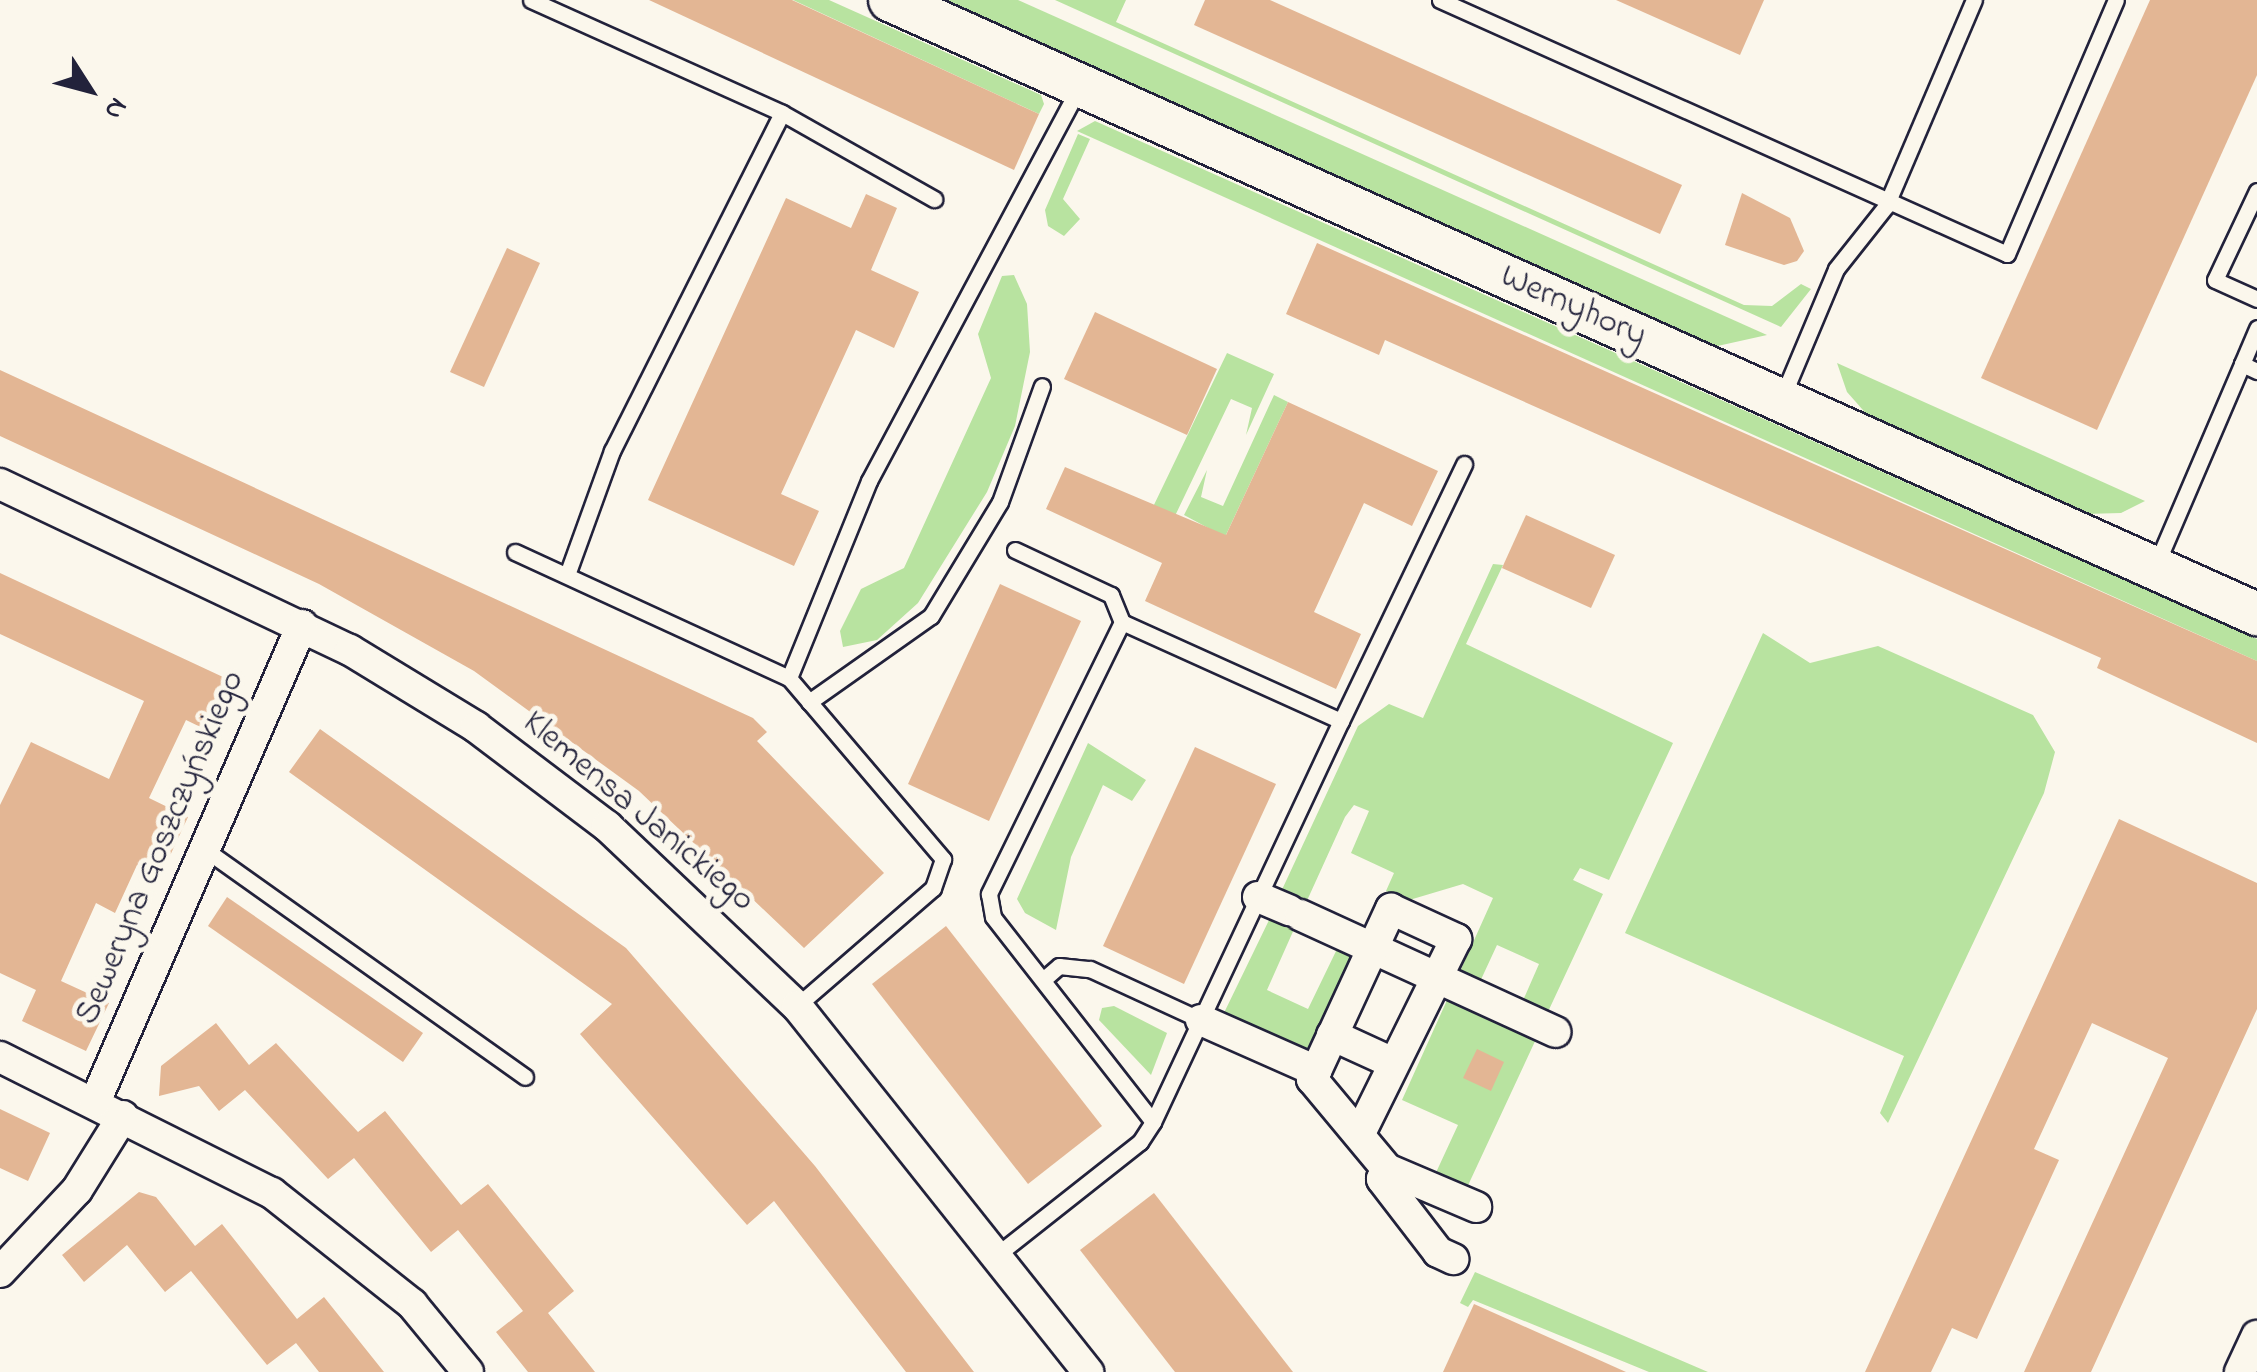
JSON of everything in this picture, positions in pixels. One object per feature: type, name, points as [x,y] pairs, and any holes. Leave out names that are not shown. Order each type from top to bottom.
[{"type":"street","name":"Wernyhory","points":[[890,0],[2257,614]]},
{"type":"street","name":"Klemensa Janickiego","points":[[0,484],[302,625],[424,693],[557,786],[694,901],[797,1006],[1088,1372]]},
{"type":"street","name":"Seweryna Goszczyńskiego","points":[[95,1102],[200,845],[302,625]]},
{"type":"street","points":[[1258,897],[1556,1032]]},
{"type":"street","points":[[1360,1133],[1456,939],[1392,909],[1312,1079],[1387,1169],[1476,1208]]},
{"type":"street","points":[[1201,1020],[1316,1070]]},
{"type":"street","points":[[1332,1035],[1393,1063]]},
{"type":"street","points":[[0,1057],[236,1172],[313,1221],[412,1304],[468,1372]]},
{"type":"street","points":[[0,1272],[77,1190],[124,1116]]},
{"type":"street","points":[[1387,1169],[1382,1179],[1438,1252],[1453,1259]]},
{"type":"street","points":[[2240,1372],[2257,1336]]},
{"type":"lane","points":[[530,0],[782,112],[934,199]]},
{"type":"lane","points":[[1440,0],[1886,206],[2008,254],[2116,0]]},
{"type":"lane","points":[[1780,400],[1836,269],[1886,206],[1974,0]]},
{"type":"lane","points":[[789,678],[869,481],[1080,85]]},
{"type":"lane","points":[[567,574],[612,451],[782,112]]},
{"type":"lane","points":[[2257,191],[2215,280],[2257,299]]},
{"type":"lane","points":[[2155,568],[2249,367],[2257,328]]},
{"type":"lane","points":[[809,702],[932,616],[1000,502],[1042,386]]},
{"type":"lane","points":[[998,1254],[1140,1142],[1154,1122],[1464,464]]},
{"type":"lane","points":[[1016,550],[1110,595],[1122,622],[1341,721]]},
{"type":"lane","points":[[515,552],[789,678],[943,860],[942,875],[797,1006]]},
{"type":"lane","points":[[1122,622],[989,894],[993,917],[1154,1122]]},
{"type":"lane","points":[[200,845],[525,1076]]},
{"type":"lane","points":[[1044,979],[1059,966],[1090,970],[1201,1020]]},
{"type":"green space","points":[[793,0],[829,0],[1041,95],[1044,104],[1039,114]]},
{"type":"green space","points":[[930,0],[1018,0],[1767,335],[1713,347]]},
{"type":"green space","points":[[1055,0],[1126,0],[1116,22],[1744,305],[1772,306],[1801,284],[1811,289],[1781,327]]},
{"type":"green space","points":[[1095,121],[2257,639],[2257,661],[1077,131]]},
{"type":"green space","points":[[1078,134],[1090,139],[1063,199],[1080,219],[1064,236],[1048,226],[1045,210]]},
{"type":"green space","points":[[1014,275],[1027,304],[1030,352],[1015,426],[987,492],[918,603],[877,640],[843,647],[840,631],[861,589],[904,568],[991,378],[978,334],[1002,276]]},
{"type":"green space","points":[[1227,353],[1274,374],[1246,435],[1252,408],[1231,399],[1174,518],[1152,509]]},
{"type":"green space","points":[[1837,363],[2145,501],[2121,513],[2085,514],[1870,418],[1847,392]]},
{"type":"green space","points":[[1274,395],[1288,402],[1225,537],[1184,515],[1207,470],[1201,497],[1223,506]]},
{"type":"green space","points":[[1493,564],[1503,565],[1466,644],[1673,743],[1609,880],[1580,868],[1573,880],[1603,894],[1546,1016],[1521,1005],[1539,964],[1497,945],[1478,986],[1458,976],[1493,898],[1463,884],[1406,901],[1386,891],[1394,873],[1351,853],[1369,811],[1354,805],[1345,817],[1305,905],[1280,894],[1358,726],[1389,704],[1423,718]]},
{"type":"green space","points":[[1763,633],[1810,663],[1878,646],[2033,715],[2055,752],[2044,793],[1888,1123],[1880,1113],[1904,1056],[1625,933]]},
{"type":"green space","points":[[1088,743],[1146,780],[1132,801],[1103,785],[1071,857],[1056,930],[1025,913],[1017,899]]},
{"type":"green space","points":[[1271,916],[1295,927],[1267,990],[1308,1009],[1338,947],[1356,955],[1309,1056],[1222,1017]]},
{"type":"green space","points":[[1448,998],[1537,1037],[1464,1194],[1433,1179],[1458,1125],[1402,1100]]},
{"type":"green space","points":[[1114,1006],[1167,1033],[1151,1075],[1099,1020],[1102,1008]]},
{"type":"green space","points":[[1475,1272],[1708,1372],[1649,1372],[1473,1300],[1468,1307],[1460,1303]]},
{"type":"building","points":[[649,0],[792,0],[1039,114],[1014,170]]},
{"type":"building","points":[[1205,0],[1270,0],[1682,185],[1660,234],[1194,25]]},
{"type":"building","points":[[1616,0],[1764,0],[1740,55]]},
{"type":"building","points":[[2150,0],[2257,0],[2257,75],[2097,430],[1981,378]]},
{"type":"building","points":[[1742,193],[1790,218],[1804,251],[1797,261],[1784,265],[1725,245]]},
{"type":"building","points":[[866,194],[897,208],[871,270],[919,292],[894,348],[856,330],[781,494],[819,511],[794,566],[648,500],[786,198],[851,228]]},
{"type":"building","points":[[1317,243],[2257,661],[2257,743],[2097,668],[2101,658],[1385,340],[1379,355],[1286,314]]},
{"type":"building","points":[[507,248],[540,263],[484,387],[450,372]]},
{"type":"building","points":[[1095,312],[1217,369],[1187,435],[1064,379]]},
{"type":"building","points":[[0,370],[753,718],[767,732],[757,741],[884,873],[804,948],[639,791],[474,671],[319,584],[0,436]]},
{"type":"building","points":[[1288,402],[1438,471],[1412,526],[1364,503],[1314,612],[1361,634],[1336,689],[1145,601],[1162,563],[1046,509],[1065,467],[1226,535]]},
{"type":"building","points":[[1526,515],[1615,555],[1591,608],[1502,568]]},
{"type":"building","points":[[0,573],[238,684],[215,734],[186,720],[149,798],[188,817],[168,860],[160,856],[152,872],[137,865],[115,913],[96,903],[61,981],[109,1003],[86,1051],[22,1021],[36,990],[0,973],[0,805],[31,742],[109,779],[144,701],[0,634]]},
{"type":"building","points":[[1000,584],[1081,621],[989,821],[908,784]]},
{"type":"building","points":[[320,729],[626,948],[815,1166],[974,1372],[906,1372],[774,1201],[747,1225],[580,1034],[612,1004],[289,772]]},
{"type":"building","points":[[1195,747],[1276,784],[1184,984],[1103,946]]},
{"type":"building","points":[[2119,819],[2257,883],[2257,1009],[2091,1372],[2024,1372],[2168,1058],[2092,1023],[2034,1149],[2059,1160],[1977,1339],[1952,1328],[1931,1372],[1865,1372]]},
{"type":"building","points":[[227,897],[423,1033],[403,1062],[208,926]]},
{"type":"building","points":[[946,926],[1102,1126],[1028,1184],[872,984]]},
{"type":"building","points":[[216,1023],[249,1065],[276,1043],[358,1132],[385,1111],[461,1205],[488,1184],[574,1291],[548,1313],[595,1372],[528,1372],[496,1332],[523,1311],[458,1230],[431,1252],[354,1158],[328,1179],[245,1090],[219,1111],[199,1086],[159,1096],[161,1066]]},
{"type":"building","points":[[1477,1049],[1504,1062],[1491,1091],[1463,1078]]},
{"type":"building","points":[[0,1109],[50,1133],[28,1181],[0,1168]]},
{"type":"building","points":[[139,1192],[156,1197],[195,1246],[222,1224],[297,1319],[324,1297],[384,1372],[319,1372],[296,1343],[267,1365],[191,1271],[165,1292],[127,1245],[84,1282],[62,1255]]},
{"type":"building","points":[[1154,1193],[1293,1372],[1175,1372],[1080,1250]]},
{"type":"building","points":[[1474,1304],[1626,1372],[1443,1372]]}]
